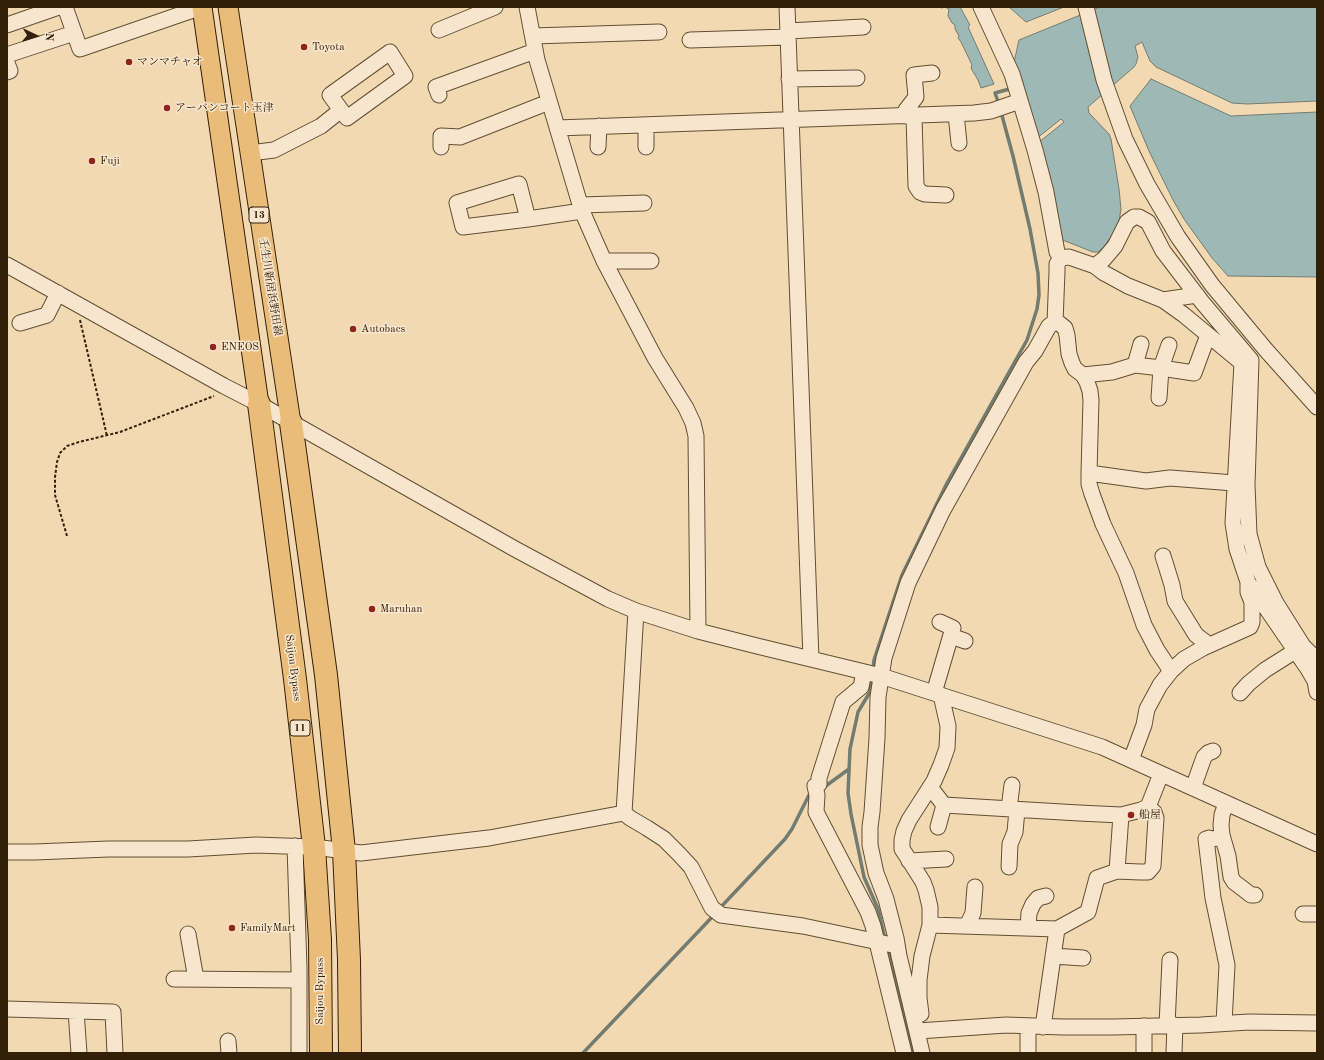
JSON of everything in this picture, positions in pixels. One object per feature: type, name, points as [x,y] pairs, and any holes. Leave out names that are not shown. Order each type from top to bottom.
[{"type":"highway","name":"Saijou Bypass","points":[[259,404],[294,672],[305,847],[320,940],[321,1053]]},
{"type":"highway","points":[[291,423],[326,675],[344,851],[349,960],[350,1053]]},
{"type":"main road","name":"13","points":[[202,7],[259,404]]},
{"type":"main road","name":"壬生川新居浜野田線","points":[[228,7],[291,423]]},
{"type":"street","points":[[7,25],[59,7]]},
{"type":"street","points":[[66,7],[80,49],[202,7]]},
{"type":"street","points":[[528,7],[535,51],[581,208],[604,261],[655,358],[686,408],[693,423],[696,436],[698,631]]},
{"type":"street","points":[[787,7],[811,659]]},
{"type":"street","points":[[981,7],[1012,74],[1014,103],[1035,150],[1046,192],[1057,252],[1061,258]]},
{"type":"street","points":[[1086,7],[1104,80],[1125,139],[1147,184],[1178,238],[1212,286],[1317,407]]},
{"type":"street","points":[[439,30],[489,8]]},
{"type":"street","points":[[690,40],[788,34],[862,27]]},
{"type":"street","points":[[533,36],[659,32]]},
{"type":"street","points":[[7,55],[74,33]]},
{"type":"street","points":[[439,95],[436,86],[535,51]]},
{"type":"street","points":[[390,52],[405,76],[347,118],[341,110],[330,95],[390,52]]},
{"type":"street","points":[[7,63],[10,71],[7,72]]},
{"type":"street","points":[[932,73],[914,75],[916,97],[906,110],[910,116],[916,186],[920,192],[925,194],[946,194]]},
{"type":"street","points":[[789,79],[857,78]]},
{"type":"street","points":[[440,147],[441,136],[460,137],[549,102]]},
{"type":"street","points":[[557,128],[956,114],[990,110],[1014,103]]},
{"type":"street","points":[[250,153],[274,150],[322,126],[341,110]]},
{"type":"street","points":[[956,114],[959,143]]},
{"type":"street","points":[[646,125],[646,147]]},
{"type":"street","points":[[598,147],[599,126]]},
{"type":"street","points":[[528,219],[520,184],[457,203],[463,227],[528,219],[581,208],[644,203]]},
{"type":"street","points":[[1095,266],[1104,259],[1115,246],[1127,222],[1134,217],[1139,217],[1148,222],[1163,251],[1251,360],[1247,485],[1249,534],[1258,567],[1299,648],[1314,681],[1317,692]]},
{"type":"street","points":[[1055,322],[1057,264],[1061,258],[1069,257],[1095,266],[1104,273],[1128,286],[1163,300],[1184,315],[1242,363],[1234,483],[1233,523],[1234,537],[1248,582],[1248,592],[1252,602],[1252,622],[1250,627],[1209,645],[1184,659],[1171,671],[1160,685],[1147,709],[1144,724],[1131,760]]},
{"type":"street","points":[[604,261],[651,261]]},
{"type":"street","points":[[7,265],[259,404],[515,549],[608,599],[636,611],[698,631],[872,674],[1102,747],[1317,844]]},
{"type":"street","points":[[20,323],[47,315],[58,293]]},
{"type":"street","points":[[1163,300],[1197,295]]},
{"type":"street","points":[[1055,322],[1065,328],[1072,363],[1075,369],[1083,375],[1087,382],[1091,400],[1089,484],[1092,494],[1103,524],[1126,573],[1144,625],[1157,650],[1171,671]]},
{"type":"street","points":[[921,1031],[887,944],[868,912],[816,812],[817,795],[815,786],[819,784],[819,778],[843,702],[860,688],[884,658],[908,583],[944,510],[1026,362],[1035,351],[1049,326],[1055,322]]},
{"type":"street","points":[[1083,375],[1112,372],[1135,365],[1194,373],[1208,335]]},
{"type":"street","points":[[1135,365],[1141,344]]},
{"type":"street","points":[[1159,398],[1161,368],[1169,346]]},
{"type":"street","points":[[1089,473],[1146,481],[1170,478],[1234,483]]},
{"type":"street","points":[[1163,556],[1171,579],[1176,601],[1196,635],[1209,645]]},
{"type":"street","points":[[1248,582],[1299,648],[1317,660]]},
{"type":"street","points":[[624,813],[636,611]]},
{"type":"street","points":[[922,1053],[919,980],[922,956],[930,925],[930,907],[923,882],[902,849],[902,840],[904,830],[930,787],[947,748],[948,726],[938,694],[953,628],[940,622]]},
{"type":"street","points":[[950,636],[965,641]]},
{"type":"street","points":[[1240,693],[1248,684],[1265,670],[1299,648]]},
{"type":"street","points":[[872,674],[878,697],[877,738],[869,835],[876,873],[886,899],[887,944],[904,1053]]},
{"type":"street","points":[[1193,788],[1204,757],[1213,751]]},
{"type":"street","points":[[1148,807],[1162,774]]},
{"type":"street","points":[[1009,867],[1010,844],[1015,832],[1012,784]]},
{"type":"street","points":[[930,787],[944,805],[1121,815],[1148,807]]},
{"type":"street","points":[[1226,803],[1221,820],[1222,837],[1228,856],[1231,877],[1234,882],[1251,895],[1255,895]]},
{"type":"street","points":[[938,827],[944,805]]},
{"type":"street","points":[[930,925],[1057,929],[1088,912],[1097,878],[1117,870],[1148,872],[1153,866],[1156,818],[1154,812],[1148,807]]},
{"type":"street","points":[[624,813],[664,839],[683,858],[691,867],[712,908],[721,915],[803,926],[887,944]]},
{"type":"street","points":[[7,852],[108,849],[188,849],[248,845],[305,847],[361,853],[489,838],[624,813]]},
{"type":"street","points":[[1117,870],[1121,815]]},
{"type":"street","points":[[1222,837],[1206,839],[1213,898],[1227,965],[1224,1024]]},
{"type":"street","points":[[299,1053],[299,980],[305,847]]},
{"type":"street","points":[[909,861],[946,859]]},
{"type":"street","points":[[967,926],[973,914],[975,887]]},
{"type":"street","points":[[1028,928],[1033,904],[1038,898],[1046,896]]},
{"type":"street","points":[[1043,1027],[1057,929]]},
{"type":"street","points":[[188,934],[196,979]]},
{"type":"street","points":[[1053,956],[1083,958]]},
{"type":"street","points":[[1170,960],[1171,1025],[1174,1053]]},
{"type":"street","points":[[174,979],[299,980]]},
{"type":"street","points":[[7,1009],[112,1012],[115,1053]]},
{"type":"street","points":[[76,1011],[79,1053]]},
{"type":"street","points":[[921,1031],[1006,1025],[1043,1027],[1144,1026],[1249,1022],[1317,1023]]},
{"type":"street","points":[[1028,1026],[1028,1053]]},
{"type":"street","points":[[1144,1026],[1144,1053]]},
{"type":"path","points":[[84,308],[80,317],[107,436]]},
{"type":"path","points":[[67,536],[55,495],[55,477],[60,453],[67,446],[107,436],[214,396],[224,386]]},
{"type":"water","points":[[945,7],[960,7],[970,25],[968,27],[994,84],[981,88],[971,68],[972,65],[958,38],[959,36],[955,29],[955,25],[948,16],[949,9]]},
{"type":"water","points":[[1009,7],[1064,7],[1026,22]]},
{"type":"water","points":[[1100,7],[1317,7],[1317,101],[1247,104],[1232,103],[1156,67],[1150,61],[1142,42],[1135,46],[1138,57],[1134,67],[1088,107],[1089,113],[1109,134],[1111,139],[1121,209],[1117,228],[1103,248],[1098,252],[1093,252],[1060,239],[1038,143],[1064,122],[1061,119],[1036,139],[1013,67],[1019,40]]},
{"type":"water","points":[[1151,79],[1231,116],[1317,112],[1317,277],[1228,276],[1212,258],[1184,219],[1173,200],[1149,151],[1130,106]]},
{"type":"waterway","points":[[999,104],[995,93],[1013,88]]},
{"type":"waterway","points":[[873,670],[874,660],[902,575],[947,483],[1027,340],[1037,309],[1039,295],[1038,273],[1030,229],[1001,112]]},
{"type":"waterway","points":[[872,678],[870,692],[858,712],[850,749],[848,793],[864,877],[878,909],[885,939]]},
{"type":"waterway","points":[[823,788],[849,769]]},
{"type":"waterway","points":[[719,909],[785,839],[792,829],[809,795],[813,793]]},
{"type":"waterway","points":[[583,1053],[715,914]]},
{"type":"waterway","points":[[888,949],[914,1053]]},
{"type":"place","name":"Toyota","points":[[304,47]]},
{"type":"place","name":"マンマチャオ","points":[[129,62]]},
{"type":"place","name":"アーバンコート玉津","points":[[167,108]]},
{"type":"place","name":"Fuji","points":[[92,161]]},
{"type":"place","name":"Autobacs","points":[[353,329]]},
{"type":"place","name":"ENEOS","points":[[213,347]]},
{"type":"place","name":"Maruhan","points":[[372,609]]},
{"type":"place","name":"船屋","points":[[1131,815]]},
{"type":"place","name":"FamilyMart","points":[[232,928]]}]
